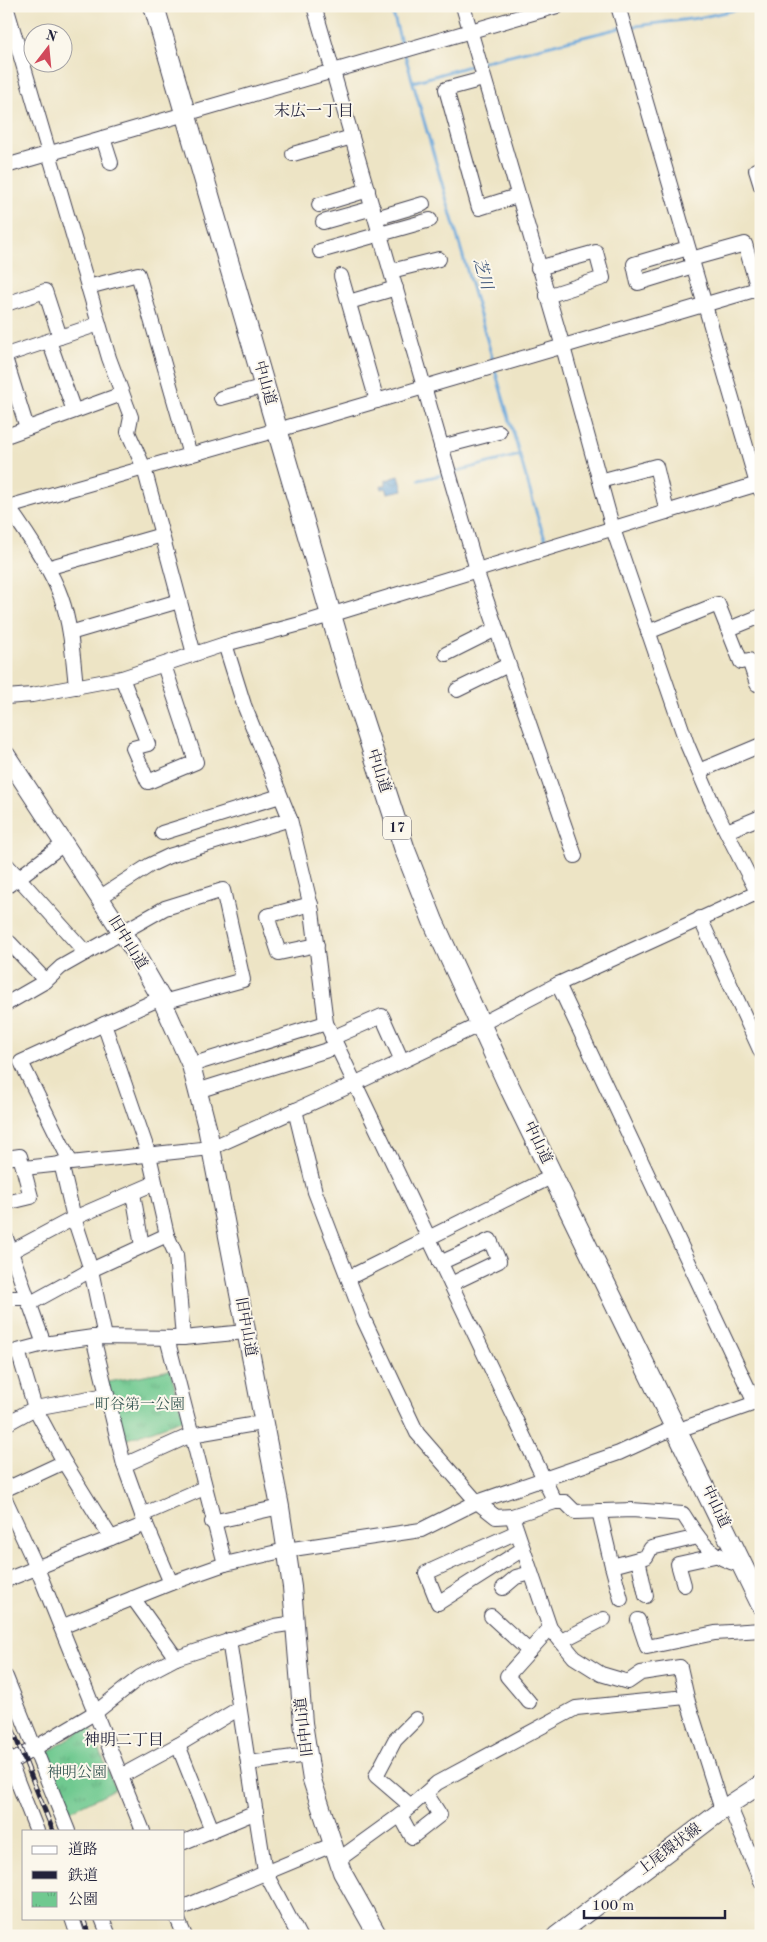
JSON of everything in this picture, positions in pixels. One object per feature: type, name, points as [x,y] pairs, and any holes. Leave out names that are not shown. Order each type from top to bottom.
[{"type":"highway","name":"中山道","points":[[154,6],[190,113],[338,612],[369,742],[405,850],[432,921],[486,1021],[682,1427],[761,1604]]},
{"type":"highway","name":"中山道","points":[[164,6],[190,113],[264,386],[282,428]]},
{"type":"highway","name":"中山道","points":[[486,1021],[553,1176],[761,1580]]},
{"type":"main road","name":"旧中山道","points":[[6,755],[122,933],[162,1000],[191,1064],[210,1148],[262,1423],[280,1507],[295,1623],[303,1723],[312,1780],[335,1853],[362,1911],[378,1936]]},
{"type":"main road","name":"上尾環状線","points":[[556,1936],[726,1808],[761,1784]]},
{"type":"street","points":[[6,6],[99,324],[131,417],[128,432],[144,468],[194,654]]},
{"type":"street","points":[[314,6],[477,570],[575,856]]},
{"type":"street","points":[[24,1168],[210,1148],[354,1084],[486,1021],[558,984],[759,891],[727,831],[687,744],[613,530],[563,347],[538,268],[463,6]]},
{"type":"street","points":[[6,166],[557,6]]},
{"type":"street","points":[[6,697],[76,688],[122,678],[224,644],[304,623],[667,512],[759,486],[618,6]]},
{"type":"street","points":[[483,78],[446,89],[479,208],[517,196]]},
{"type":"street","points":[[294,154],[352,137]]},
{"type":"street","points":[[103,138],[111,163]]},
{"type":"street","points":[[756,170],[761,186]]},
{"type":"street","points":[[319,205],[368,190]]},
{"type":"street","points":[[323,222],[423,204]]},
{"type":"street","points":[[320,251],[430,220]]},
{"type":"street","points":[[76,688],[70,634],[62,598],[46,568],[7,506],[377,402],[759,289],[745,244],[691,258]]},
{"type":"street","points":[[538,268],[596,252],[602,278],[547,296]]},
{"type":"street","points":[[391,271],[439,259]]},
{"type":"street","points":[[88,287],[138,274],[190,455]]},
{"type":"street","points":[[341,276],[377,402]]},
{"type":"street","points":[[349,302],[396,288]]},
{"type":"street","points":[[6,304],[45,291],[55,339],[74,411]]},
{"type":"street","points":[[6,355],[99,324]]},
{"type":"street","points":[[6,361],[27,428]]},
{"type":"street","points":[[221,398],[264,386]]},
{"type":"street","points":[[6,436],[122,394]]},
{"type":"street","points":[[441,447],[499,432]]},
{"type":"street","points":[[600,480],[656,466],[667,512]]},
{"type":"street","points":[[46,568],[162,535]]},
{"type":"street","points":[[70,634],[180,601]]},
{"type":"street","points":[[648,632],[718,604],[741,662],[749,660],[757,684],[761,682]]},
{"type":"street","points":[[729,629],[761,616]]},
{"type":"street","points":[[446,654],[496,629]]},
{"type":"street","points":[[224,644],[244,705],[290,819],[311,904],[318,945],[326,1023],[555,1502]]},
{"type":"street","points":[[122,678],[148,744],[133,748],[148,782],[196,762],[164,665]]},
{"type":"street","points":[[457,690],[508,665]]},
{"type":"street","points":[[699,771],[761,745]]},
{"type":"street","points":[[162,833],[280,796]]},
{"type":"street","points":[[727,831],[761,818]]},
{"type":"street","points":[[99,898],[150,865],[169,856],[290,819]]},
{"type":"street","points":[[6,887],[65,843]]},
{"type":"street","points":[[6,864],[20,877],[86,953]]},
{"type":"street","points":[[6,1004],[46,981],[61,967],[165,908],[223,890],[243,980],[162,1000],[21,1062],[66,1162],[74,1218],[91,1270],[106,1395],[124,1465],[144,1519],[171,1582]]},
{"type":"street","points":[[311,904],[267,916],[279,953],[318,945]]},
{"type":"street","points":[[700,918],[761,1052]]},
{"type":"street","points":[[6,945],[10,943],[46,981]]},
{"type":"street","points":[[61,1627],[171,1582],[224,1564],[286,1550],[422,1530],[477,1502],[619,1453],[682,1427],[758,1402],[558,984]]},
{"type":"street","points":[[197,1091],[335,1042],[382,1016],[402,1061]]},
{"type":"street","points":[[191,1064],[326,1023]]},
{"type":"street","points":[[104,1024],[149,1155],[167,1235],[176,1255],[183,1338]]},
{"type":"street","points":[[295,1110],[315,1192],[364,1320],[417,1433],[477,1502],[496,1517],[512,1516],[555,1502],[564,1502],[575,1512],[632,1510],[683,1514],[703,1546],[733,1563],[742,1565]]},
{"type":"street","points":[[6,1158],[20,1156],[31,1197],[6,1203]]},
{"type":"street","points":[[348,1278],[427,1237],[553,1176]]},
{"type":"street","points":[[12,1251],[74,1218],[154,1183]]},
{"type":"street","points":[[133,1193],[142,1246]]},
{"type":"street","points":[[6,1298],[28,1301],[167,1235]]},
{"type":"street","points":[[6,1238],[44,1344]]},
{"type":"street","points":[[440,1264],[490,1240],[499,1261],[451,1284]]},
{"type":"street","points":[[111,1538],[64,1462],[35,1408],[12,1352],[44,1344],[99,1337],[183,1338],[245,1332]]},
{"type":"street","points":[[167,1338],[224,1564]]},
{"type":"street","points":[[6,1424],[35,1408],[106,1395]]},
{"type":"street","points":[[124,1465],[191,1435],[262,1423]]},
{"type":"street","points":[[6,1488],[64,1462]]},
{"type":"street","points":[[6,1580],[111,1538],[204,1488]]},
{"type":"street","points":[[6,1501],[37,1568],[143,1830]]},
{"type":"street","points":[[212,1522],[280,1507]]},
{"type":"street","points":[[599,1511],[621,1599]]},
{"type":"street","points":[[512,1516],[550,1628],[574,1657],[601,1674],[628,1682],[640,1673],[680,1667],[686,1696],[726,1808],[761,1881]]},
{"type":"street","points":[[517,1532],[426,1573],[438,1603],[523,1549]]},
{"type":"street","points":[[612,1566],[646,1557],[652,1548],[698,1537]]},
{"type":"street","points":[[684,1585],[678,1564],[719,1555]]},
{"type":"street","points":[[638,1559],[646,1596]]},
{"type":"street","points":[[503,1588],[516,1577],[531,1573]]},
{"type":"street","points":[[133,1598],[176,1658]]},
{"type":"street","points":[[491,1616],[529,1651]]},
{"type":"street","points":[[561,1641],[604,1619]]},
{"type":"street","points":[[638,1620],[647,1646],[715,1633],[761,1630]]},
{"type":"street","points":[[37,1830],[7,1760],[35,1749],[96,1712],[140,1677],[176,1658],[275,1626],[295,1623]]},
{"type":"street","points":[[529,1702],[507,1676],[550,1628]]},
{"type":"street","points":[[229,1640],[238,1709],[265,1872],[298,1935]]},
{"type":"street","points":[[6,1677],[68,1830]]},
{"type":"street","points":[[185,1907],[265,1872],[335,1853],[400,1815],[437,1783],[576,1708],[686,1696]]},
{"type":"street","points":[[121,1776],[238,1709]]},
{"type":"street","points":[[411,1806],[376,1776],[395,1740],[416,1719]]},
{"type":"street","points":[[178,1745],[212,1830]]},
{"type":"street","points":[[248,1763],[308,1755]]},
{"type":"street","points":[[400,1815],[412,1837],[440,1815],[426,1793]]},
{"type":"street","points":[[185,1842],[256,1812]]},
{"type":"street","points":[[72,1920],[74,1935]]},
{"type":"street","points":[[103,1920],[109,1936]]},
{"type":"street","points":[[178,1920],[185,1936]]},
{"type":"green space","name":"町谷第一公園","points":[[170,1370],[184,1419],[119,1442],[104,1383]]},
{"type":"green space","name":"神明公園","points":[[90,1725],[115,1789],[62,1815],[39,1758]]},
{"type":"water","points":[[399,476],[403,490],[388,493],[386,488],[382,489],[381,486],[386,485],[386,480]]},
{"type":"waterway","name":"芝川","points":[[391,6],[402,46]]},
{"type":"waterway","points":[[628,27],[698,18],[753,6]]},
{"type":"waterway","points":[[482,62],[620,28]]},
{"type":"waterway","name":"芝川","points":[[405,55],[494,364]]},
{"type":"waterway","points":[[413,82],[476,64]]},
{"type":"waterway","name":"芝川","points":[[495,370],[539,522],[548,546]]},
{"type":"waterway","points":[[453,472],[520,455]]},
{"type":"waterway","points":[[419,480],[445,474]]},
{"type":"railway","points":[[6,1713],[53,1830]]},
{"type":"railway","points":[[84,1920],[89,1936]]},
{"type":"district","name":"末広一丁目","points":[[314,112]]},
{"type":"district","name":"神明二丁目","points":[[124,1741]]}]
